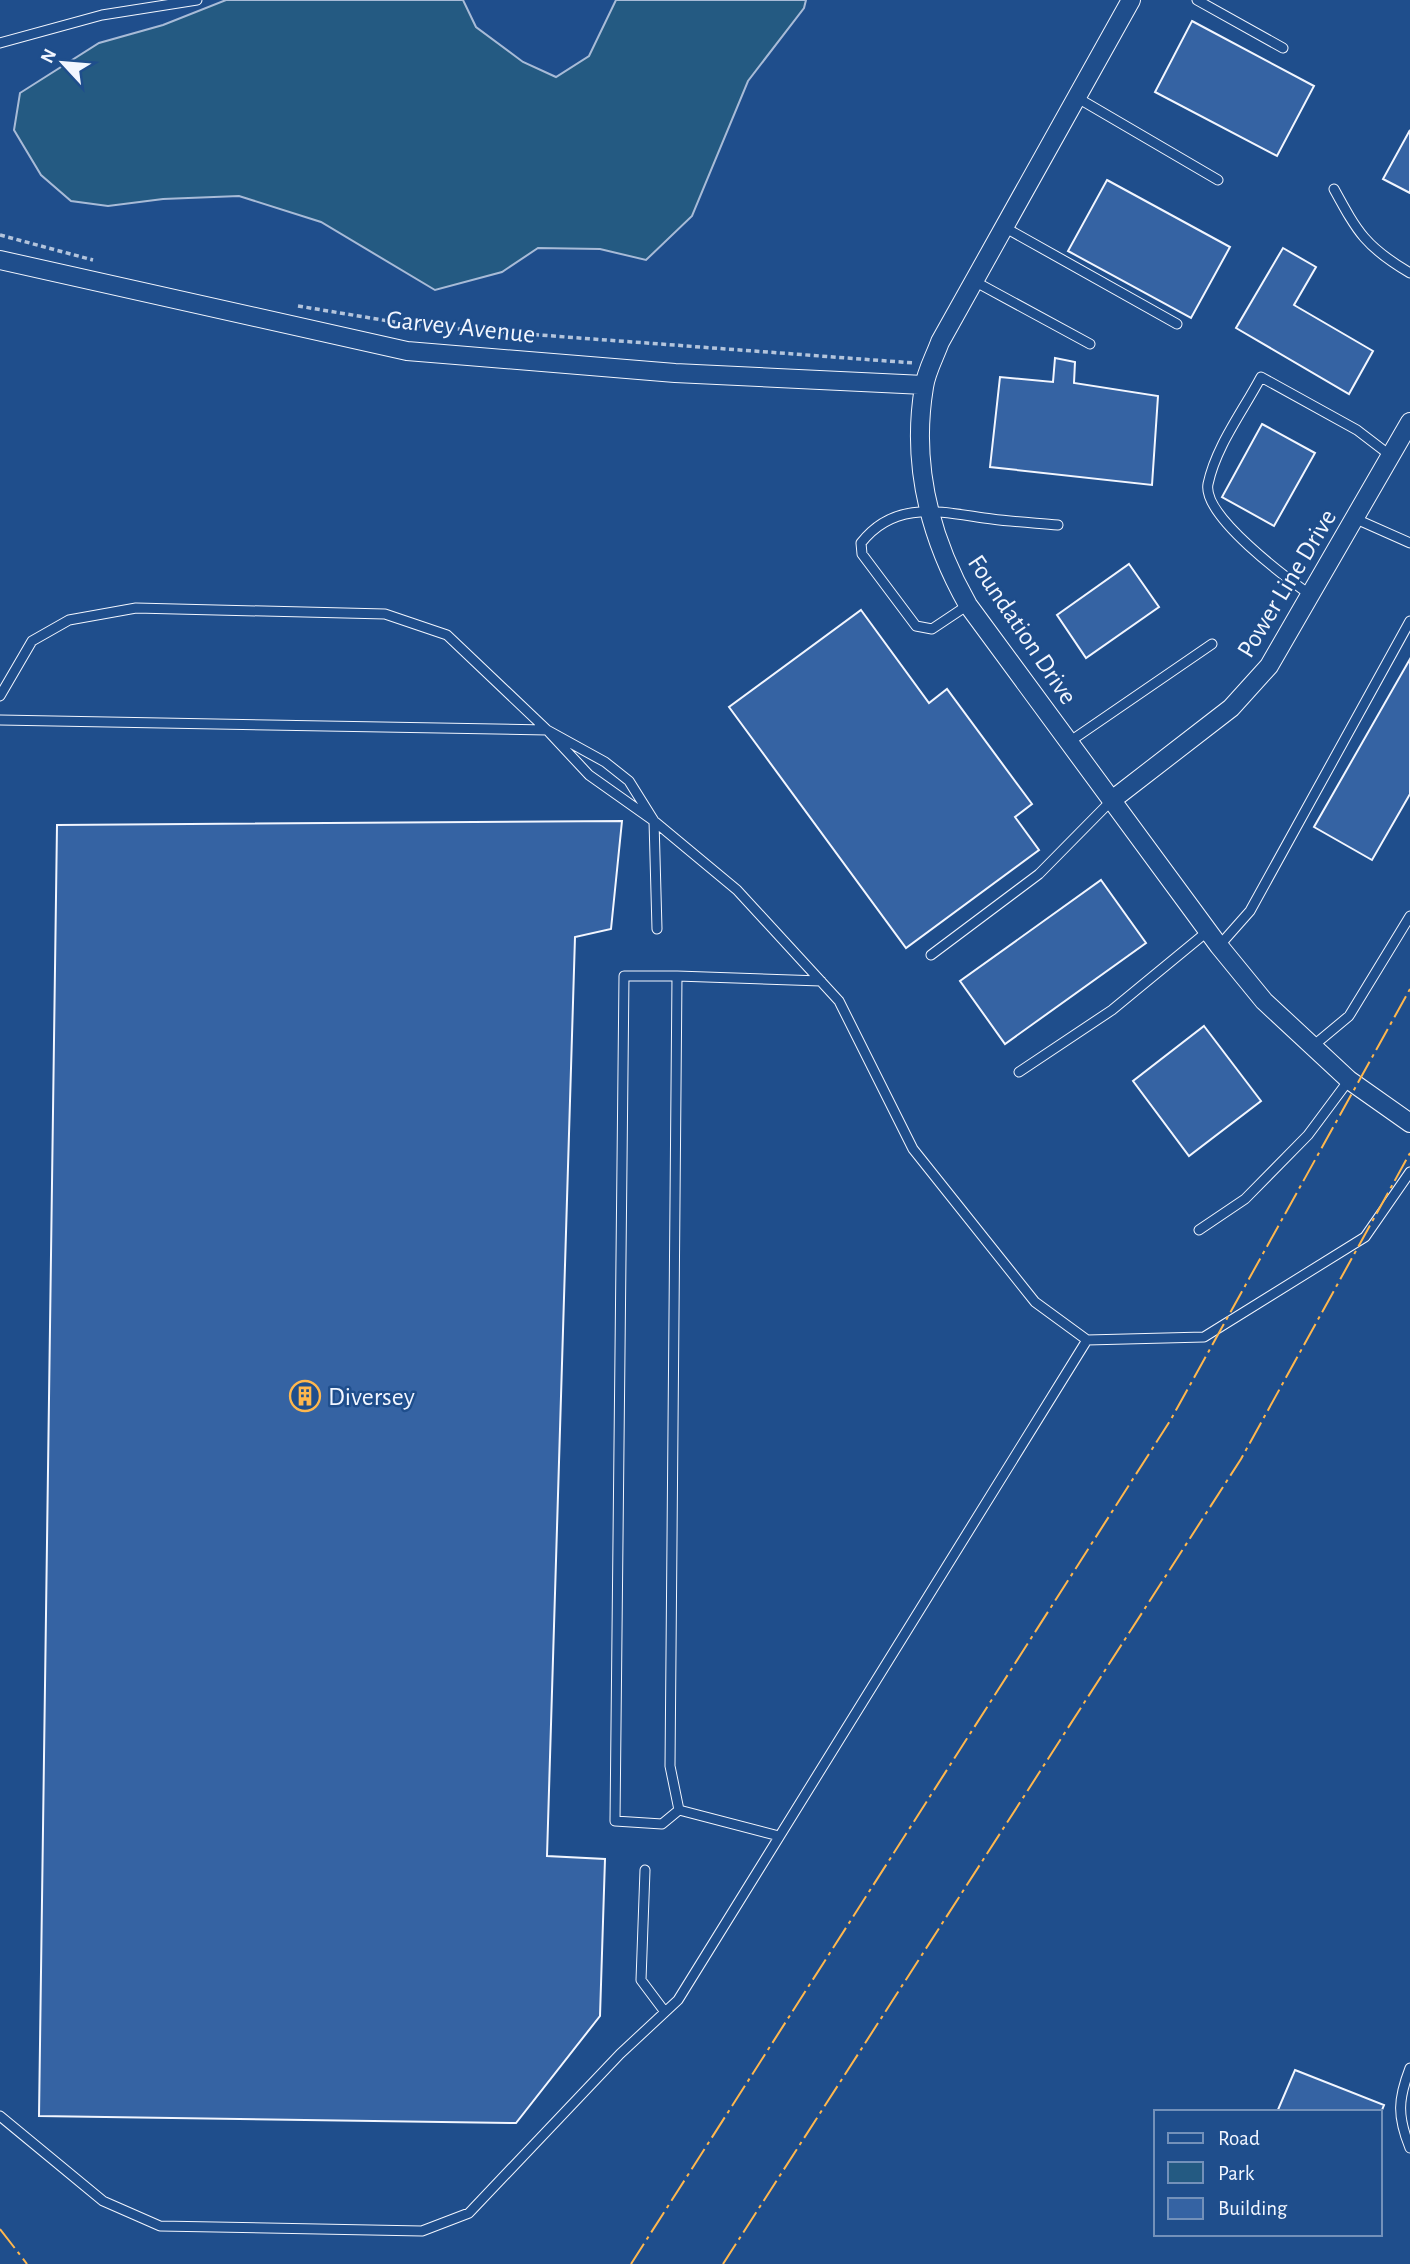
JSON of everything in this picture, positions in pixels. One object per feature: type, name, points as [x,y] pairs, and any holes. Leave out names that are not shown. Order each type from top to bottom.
[{"type":"street","name":"Foundation Drive","points":[[1131,0],[940,342],[924,385],[921,470],[928,509],[951,574],[968,605],[1219,946],[1264,1001],[1311,1047],[1349,1080],[1410,1123]]},
{"type":"street","name":"Garvey Avenue","points":[[0,260],[407,351],[675,373],[924,385]]},
{"type":"street","name":"Power Line Drive","points":[[1112,800],[1231,708],[1269,666],[1312,596],[1410,422]]},
{"type":"lane","points":[[0,43],[102,15],[197,0]]},
{"type":"lane","points":[[1198,0],[1283,48]]},
{"type":"lane","points":[[1076,97],[1218,180]]},
{"type":"lane","points":[[1334,189],[1360,236],[1380,255],[1410,273]]},
{"type":"lane","points":[[1004,227],[1177,324]]},
{"type":"lane","points":[[974,281],[1090,344]]},
{"type":"lane","points":[[1312,596],[1274,570],[1245,544],[1211,500],[1208,486],[1221,450],[1261,377],[1357,430],[1391,456]]},
{"type":"lane","points":[[968,605],[932,629],[916,626],[862,554],[861,543],[870,531],[890,519],[928,509],[1058,525]]},
{"type":"lane","points":[[1356,519],[1410,543]]},
{"type":"lane","points":[[0,696],[32,641],[69,620],[136,608],[385,614],[447,635],[547,730],[589,775],[654,821],[737,890],[821,981],[839,1001],[913,1149],[1035,1302],[1087,1340],[1205,1337],[1365,1237],[1400,1182],[1410,1172]]},
{"type":"lane","points":[[1219,946],[1250,911],[1410,621]]},
{"type":"lane","points":[[1069,742],[1212,644]]},
{"type":"lane","points":[[0,720],[547,730],[606,762],[629,781],[654,821],[657,929]]},
{"type":"lane","points":[[932,955],[1039,874],[1112,800]]},
{"type":"lane","points":[[1311,1047],[1349,1016],[1410,916]]},
{"type":"lane","points":[[1019,1072],[1112,1010],[1208,931]]},
{"type":"lane","points":[[679,1810],[662,1824],[615,1821],[624,976],[821,981]]},
{"type":"lane","points":[[677,976],[670,1766],[679,1810]]},
{"type":"lane","points":[[1199,1230],[1245,1199],[1308,1135],[1349,1080]]},
{"type":"lane","points":[[0,2116],[103,2201],[160,2226],[422,2231],[469,2213],[620,2054],[678,2000],[1087,1340]]},
{"type":"lane","points":[[679,1810],[779,1836]]},
{"type":"lane","points":[[645,1870],[641,1980],[665,2012]]},
{"type":"lane","points":[[1410,2068],[1399,2095],[1401,2127],[1410,2148]]},
{"type":"path","points":[[0,235],[100,262]]},
{"type":"path","points":[[293,305],[419,326],[932,364]]},
{"type":"green space","points":[[226,0],[463,0],[476,27],[523,62],[556,77],[589,56],[616,0],[806,0],[804,8],[748,81],[692,216],[646,260],[600,249],[538,248],[502,272],[435,290],[321,222],[239,196],[163,199],[108,206],[71,201],[41,175],[14,130],[20,93],[99,43],[163,25]]},
{"type":"building","points":[[1192,21],[1314,86],[1277,156],[1155,92]]},
{"type":"building","points":[[1410,130],[1410,193],[1383,179]]},
{"type":"building","points":[[1107,180],[1230,247],[1191,318],[1068,251]]},
{"type":"building","points":[[1283,248],[1316,267],[1294,305],[1373,351],[1349,394],[1236,328]]},
{"type":"building","points":[[1055,358],[1075,362],[1074,383],[1158,396],[1152,485],[990,467],[1000,377],[1053,382]]},
{"type":"building","points":[[1262,424],[1315,453],[1274,526],[1222,497]]},
{"type":"building","points":[[1129,564],[1159,607],[1086,658],[1057,615]]},
{"type":"building","points":[[861,610],[929,703],[947,689],[1032,804],[1015,817],[1039,850],[906,948],[729,707]]},
{"type":"building","points":[[1410,659],[1410,794],[1372,860],[1314,827]]},
{"type":"building","name":"Diversey","points":[[622,821],[611,929],[575,937],[547,1856],[605,1859],[600,2016],[516,2123],[39,2116],[57,825]]},
{"type":"building","points":[[1101,880],[1146,943],[1005,1044],[960,981]]},
{"type":"building","points":[[1204,1026],[1261,1101],[1189,1156],[1133,1081]]},
{"type":"building","points":[[1295,2070],[1384,2105],[1382,2110],[1278,2110]]},
{"type":"power","points":[[631,2264],[1170,1421],[1410,989]]},
{"type":"power","points":[[723,2264],[1241,1459],[1410,1153]]},
{"type":"power","points":[[0,2229],[27,2264]]},
{"type":"place","name":"Diversey","points":[[305,1396]]}]
